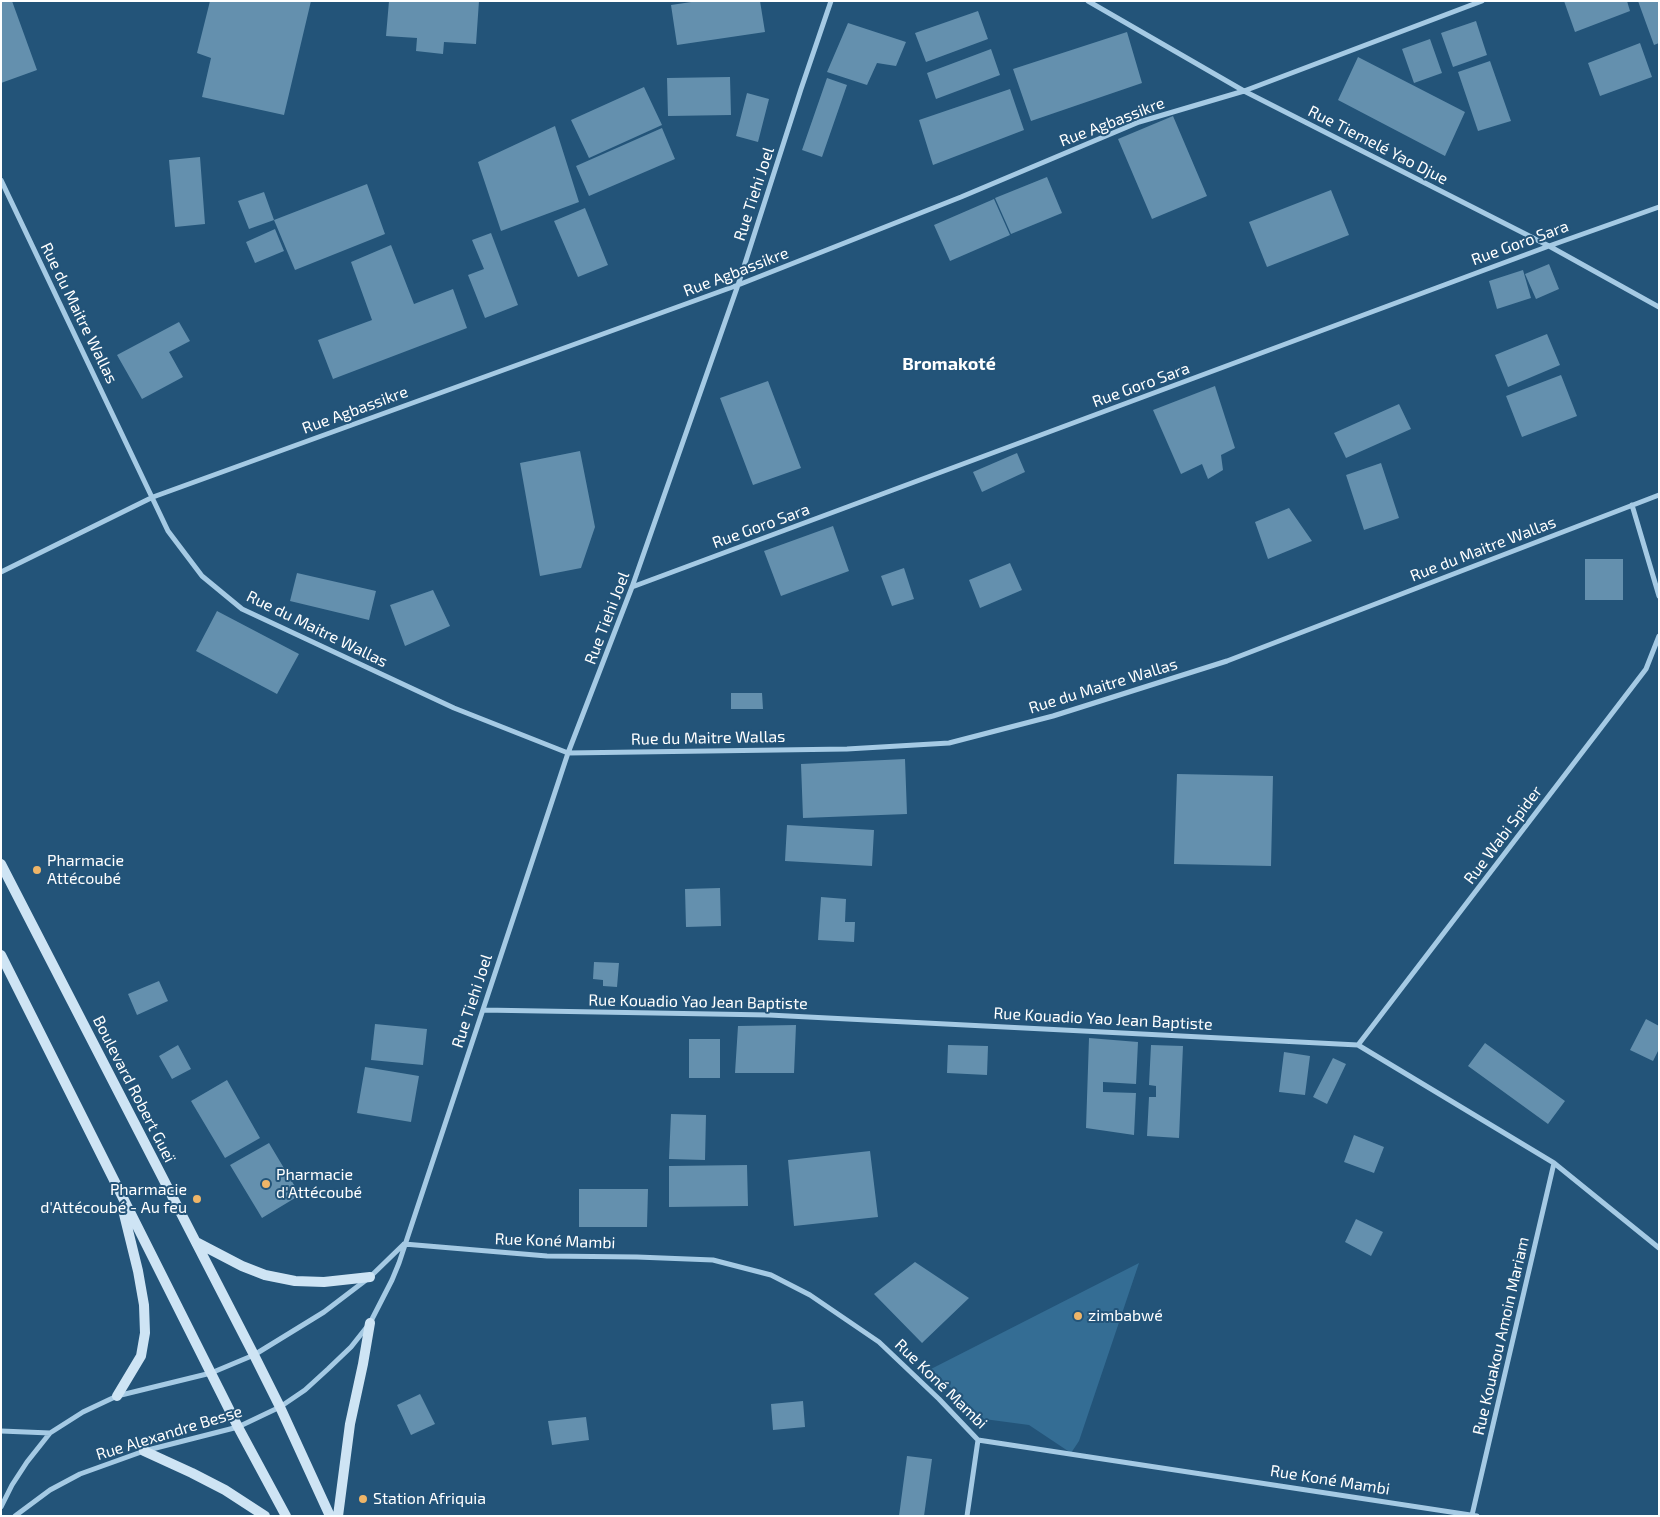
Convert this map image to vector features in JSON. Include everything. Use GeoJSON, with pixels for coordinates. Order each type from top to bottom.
{"type":"FeatureCollection","features":[{"type":"Feature","properties":{"kind":"main road","name":"Boulevard Robert Gueï"},"geometry":{"type":"LineString","coordinates":[[1,864],[254,1355],[330,1516]]}},
{"type":"Feature","properties":{"kind":"main road"},"geometry":{"type":"LineString","coordinates":[[1,955],[210,1373],[286,1516]]}},
{"type":"Feature","properties":{"kind":"main road"},"geometry":{"type":"LineString","coordinates":[[117,1396],[141,1356],[145,1333],[144,1305],[138,1271],[119,1192]]}},
{"type":"Feature","properties":{"kind":"main road"},"geometry":{"type":"LineString","coordinates":[[196,1242],[242,1266],[265,1275],[295,1281],[324,1282],[370,1277]]}},
{"type":"Feature","properties":{"kind":"main road"},"geometry":{"type":"LineString","coordinates":[[338,1516],[350,1424],[370,1323]]}},
{"type":"Feature","properties":{"kind":"main road"},"geometry":{"type":"LineString","coordinates":[[144,1451],[225,1490],[265,1516]]}},
{"type":"Feature","properties":{"kind":"street","name":"Rue Tiehi Joel"},"geometry":{"type":"LineString","coordinates":[[370,1323],[400,1263],[404,1244],[568,753],[632,587],[738,285],[801,89],[832,1]]}},
{"type":"Feature","properties":{"kind":"street","name":"Rue Tiemelé Yao Djue"},"geometry":{"type":"LineString","coordinates":[[1088,1],[1244,91],[1549,246],[1659,307]]}},
{"type":"Feature","properties":{"kind":"street","name":"Rue Agbassikre"},"geometry":{"type":"LineString","coordinates":[[1,572],[153,497],[738,285],[961,197],[1139,122],[1244,91],[1482,1]]}},
{"type":"Feature","properties":{"kind":"street","name":"Rue du Maitre Wallas"},"geometry":{"type":"LineString","coordinates":[[1,180],[168,530],[202,576],[242,609],[454,708],[568,753],[847,748],[949,742],[1053,716],[1227,661],[1659,495]]}},
{"type":"Feature","properties":{"kind":"street","name":"Rue Goro Sara"},"geometry":{"type":"LineString","coordinates":[[632,587],[1549,246],[1659,207]]}},
{"type":"Feature","properties":{"kind":"street"},"geometry":{"type":"LineString","coordinates":[[1632,505],[1659,596]]}},
{"type":"Feature","properties":{"kind":"street","name":"Rue Wabi Spider"},"geometry":{"type":"LineString","coordinates":[[1358,1045],[1646,669],[1659,636]]}},
{"type":"Feature","properties":{"kind":"street","name":"Rue Kouadio Yao Jean Baptiste"},"geometry":{"type":"LineString","coordinates":[[483,1010],[769,1015],[1358,1045],[1554,1163],[1659,1248]]}},
{"type":"Feature","properties":{"kind":"street","name":"Rue Kouakou Amoin Mariam"},"geometry":{"type":"LineString","coordinates":[[1474,1515],[1554,1163]]}},
{"type":"Feature","properties":{"kind":"street"},"geometry":{"type":"LineString","coordinates":[[1,1507],[26,1462],[50,1432],[83,1412],[117,1396],[210,1373],[254,1355],[324,1312],[370,1277],[404,1244]]}},
{"type":"Feature","properties":{"kind":"street","name":"Rue Koné Mambi"},"geometry":{"type":"LineString","coordinates":[[404,1244],[547,1256],[713,1260],[771,1275],[810,1295],[879,1342],[939,1399],[978,1440],[1474,1515]]}},
{"type":"Feature","properties":{"kind":"street","name":"Rue Alexandre Besse"},"geometry":{"type":"LineString","coordinates":[[15,1516],[50,1490],[80,1474],[144,1451],[238,1427],[280,1407],[305,1390],[328,1369],[351,1347],[370,1323]]}},
{"type":"Feature","properties":{"kind":"street"},"geometry":{"type":"LineString","coordinates":[[1,1431],[50,1432]]}},
{"type":"Feature","properties":{"kind":"street"},"geometry":{"type":"LineString","coordinates":[[967,1516],[978,1440]]}},
{"type":"Feature","properties":{"kind":"shaded area","name":"zimbabwé"},"geometry":{"type":"Polygon","coordinates":[[[1139,1263],[1079,1441],[1071,1453],[1029,1425],[984,1419],[931,1369],[1139,1263]]]}},
{"type":"Feature","properties":{"kind":"building"},"geometry":{"type":"Polygon","coordinates":[[[1,1],[12,1],[37,70],[1,83],[1,1]]]}},
{"type":"Feature","properties":{"kind":"building"},"geometry":{"type":"Polygon","coordinates":[[[210,1],[311,1],[284,115],[202,97],[211,58],[197,53],[210,1]]]}},
{"type":"Feature","properties":{"kind":"building"},"geometry":{"type":"Polygon","coordinates":[[[389,1],[479,1],[476,44],[444,42],[443,54],[416,51],[417,38],[386,36],[389,1]]]}},
{"type":"Feature","properties":{"kind":"building"},"geometry":{"type":"Polygon","coordinates":[[[698,1],[760,1],[765,32],[677,45],[671,5],[698,1]]]}},
{"type":"Feature","properties":{"kind":"building"},"geometry":{"type":"Polygon","coordinates":[[[1564,1],[1627,1],[1630,11],[1575,32],[1564,1]]]}},
{"type":"Feature","properties":{"kind":"building"},"geometry":{"type":"Polygon","coordinates":[[[1638,1],[1659,1],[1659,43],[1654,45],[1638,1]]]}},
{"type":"Feature","properties":{"kind":"building"},"geometry":{"type":"Polygon","coordinates":[[[978,11],[988,39],[926,62],[915,33],[978,11]]]}},
{"type":"Feature","properties":{"kind":"building"},"geometry":{"type":"Polygon","coordinates":[[[1476,21],[1487,55],[1453,67],[1441,33],[1476,21]]]}},
{"type":"Feature","properties":{"kind":"building"},"geometry":{"type":"Polygon","coordinates":[[[848,23],[906,42],[896,66],[877,63],[867,85],[827,72],[848,23]]]}},
{"type":"Feature","properties":{"kind":"building"},"geometry":{"type":"Polygon","coordinates":[[[1127,32],[1142,83],[1031,121],[1013,69],[1127,32]]]}},
{"type":"Feature","properties":{"kind":"building"},"geometry":{"type":"Polygon","coordinates":[[[1430,39],[1442,73],[1414,83],[1402,49],[1430,39]]]}},
{"type":"Feature","properties":{"kind":"building"},"geometry":{"type":"Polygon","coordinates":[[[1640,43],[1652,77],[1600,96],[1588,63],[1640,43]]]}},
{"type":"Feature","properties":{"kind":"building"},"geometry":{"type":"Polygon","coordinates":[[[991,49],[1000,75],[936,99],[927,73],[991,49]]]}},
{"type":"Feature","properties":{"kind":"building"},"geometry":{"type":"Polygon","coordinates":[[[1358,57],[1465,112],[1445,156],[1338,100],[1358,57]]]}},
{"type":"Feature","properties":{"kind":"building"},"geometry":{"type":"Polygon","coordinates":[[[1490,61],[1511,121],[1478,131],[1458,72],[1490,61]]]}},
{"type":"Feature","properties":{"kind":"building"},"geometry":{"type":"Polygon","coordinates":[[[730,77],[731,115],[668,116],[667,78],[730,77]]]}},
{"type":"Feature","properties":{"kind":"building"},"geometry":{"type":"Polygon","coordinates":[[[827,78],[847,85],[822,157],[802,150],[827,78]]]}},
{"type":"Feature","properties":{"kind":"building"},"geometry":{"type":"Polygon","coordinates":[[[644,87],[662,125],[589,158],[571,120],[644,87]]]}},
{"type":"Feature","properties":{"kind":"building"},"geometry":{"type":"Polygon","coordinates":[[[1010,89],[1024,130],[933,165],[919,120],[1010,89]]]}},
{"type":"Feature","properties":{"kind":"building"},"geometry":{"type":"Polygon","coordinates":[[[747,93],[769,99],[758,142],[736,136],[747,93]]]}},
{"type":"Feature","properties":{"kind":"building"},"geometry":{"type":"Polygon","coordinates":[[[1173,116],[1207,196],[1152,219],[1118,139],[1173,116]]]}},
{"type":"Feature","properties":{"kind":"building"},"geometry":{"type":"Polygon","coordinates":[[[555,126],[579,202],[501,231],[478,162],[555,126]]]}},
{"type":"Feature","properties":{"kind":"building"},"geometry":{"type":"Polygon","coordinates":[[[662,128],[675,159],[589,196],[576,166],[662,128]]]}},
{"type":"Feature","properties":{"kind":"building"},"geometry":{"type":"Polygon","coordinates":[[[200,157],[205,224],[175,227],[169,160],[200,157]]]}},
{"type":"Feature","properties":{"kind":"building"},"geometry":{"type":"Polygon","coordinates":[[[1047,177],[1062,213],[1011,234],[995,198],[1047,177]]]}},
{"type":"Feature","properties":{"kind":"building"},"geometry":{"type":"Polygon","coordinates":[[[367,184],[385,234],[295,270],[274,220],[367,184]]]}},
{"type":"Feature","properties":{"kind":"building"},"geometry":{"type":"Polygon","coordinates":[[[1331,190],[1349,235],[1267,267],[1249,222],[1331,190]]]}},
{"type":"Feature","properties":{"kind":"building"},"geometry":{"type":"Polygon","coordinates":[[[264,192],[274,220],[249,229],[238,201],[264,192]]]}},
{"type":"Feature","properties":{"kind":"building"},"geometry":{"type":"Polygon","coordinates":[[[994,199],[1010,235],[950,261],[934,225],[994,199]]]}},
{"type":"Feature","properties":{"kind":"building"},"geometry":{"type":"Polygon","coordinates":[[[585,208],[608,265],[578,277],[554,221],[585,208]]]}},
{"type":"Feature","properties":{"kind":"building"},"geometry":{"type":"Polygon","coordinates":[[[275,229],[284,251],[255,263],[246,242],[275,229]]]}},
{"type":"Feature","properties":{"kind":"building"},"geometry":{"type":"Polygon","coordinates":[[[491,233],[518,305],[485,318],[468,275],[484,269],[472,240],[491,233]]]}},
{"type":"Feature","properties":{"kind":"building"},"geometry":{"type":"Polygon","coordinates":[[[391,245],[414,304],[453,289],[467,328],[333,379],[318,340],[372,320],[351,262],[391,245]]]}},
{"type":"Feature","properties":{"kind":"building"},"geometry":{"type":"Polygon","coordinates":[[[1549,264],[1559,289],[1536,299],[1525,274],[1549,264]]]}},
{"type":"Feature","properties":{"kind":"building"},"geometry":{"type":"Polygon","coordinates":[[[1523,270],[1531,298],[1497,309],[1489,281],[1523,270]]]}},
{"type":"Feature","properties":{"kind":"building"},"geometry":{"type":"Polygon","coordinates":[[[179,322],[190,341],[169,352],[183,377],[142,399],[117,355],[179,322]]]}},
{"type":"Feature","properties":{"kind":"building"},"geometry":{"type":"Polygon","coordinates":[[[1547,334],[1560,365],[1508,387],[1495,355],[1547,334]]]}},
{"type":"Feature","properties":{"kind":"building"},"geometry":{"type":"Polygon","coordinates":[[[1561,375],[1577,416],[1522,437],[1506,396],[1561,375]]]}},
{"type":"Feature","properties":{"kind":"building"},"geometry":{"type":"Polygon","coordinates":[[[768,381],[801,468],[753,485],[720,398],[768,381]]]}},
{"type":"Feature","properties":{"kind":"building"},"geometry":{"type":"Polygon","coordinates":[[[1215,386],[1235,448],[1221,455],[1223,470],[1208,479],[1202,464],[1181,474],[1153,410],[1215,386]]]}},
{"type":"Feature","properties":{"kind":"building"},"geometry":{"type":"Polygon","coordinates":[[[1399,404],[1411,429],[1346,458],[1334,433],[1399,404]]]}},
{"type":"Feature","properties":{"kind":"building"},"geometry":{"type":"Polygon","coordinates":[[[580,451],[595,527],[581,568],[540,576],[520,463],[580,451]]]}},
{"type":"Feature","properties":{"kind":"building"},"geometry":{"type":"Polygon","coordinates":[[[1017,453],[1025,472],[982,492],[973,472],[1017,453]]]}},
{"type":"Feature","properties":{"kind":"building"},"geometry":{"type":"Polygon","coordinates":[[[1381,463],[1399,518],[1364,530],[1346,475],[1381,463]]]}},
{"type":"Feature","properties":{"kind":"building"},"geometry":{"type":"Polygon","coordinates":[[[1289,508],[1312,541],[1268,559],[1255,522],[1289,508]]]}},
{"type":"Feature","properties":{"kind":"building"},"geometry":{"type":"Polygon","coordinates":[[[833,526],[849,571],[781,596],[764,551],[833,526]]]}},
{"type":"Feature","properties":{"kind":"building"},"geometry":{"type":"Polygon","coordinates":[[[1585,559],[1623,559],[1623,600],[1585,600],[1585,559]]]}},
{"type":"Feature","properties":{"kind":"building"},"geometry":{"type":"Polygon","coordinates":[[[1010,563],[1022,590],[980,608],[969,580],[1010,563]]]}},
{"type":"Feature","properties":{"kind":"building"},"geometry":{"type":"Polygon","coordinates":[[[904,568],[914,599],[892,606],[881,576],[904,568]]]}},
{"type":"Feature","properties":{"kind":"building"},"geometry":{"type":"Polygon","coordinates":[[[297,573],[376,591],[369,620],[290,601],[297,573]]]}},
{"type":"Feature","properties":{"kind":"building"},"geometry":{"type":"Polygon","coordinates":[[[433,590],[450,626],[405,646],[390,605],[433,590]]]}},
{"type":"Feature","properties":{"kind":"building"},"geometry":{"type":"Polygon","coordinates":[[[217,611],[299,654],[277,694],[196,651],[217,611]]]}},
{"type":"Feature","properties":{"kind":"building"},"geometry":{"type":"Polygon","coordinates":[[[731,693],[762,693],[763,709],[731,709],[731,693]]]}},
{"type":"Feature","properties":{"kind":"building"},"geometry":{"type":"Polygon","coordinates":[[[905,759],[907,814],[803,818],[801,764],[905,759]]]}},
{"type":"Feature","properties":{"kind":"building"},"geometry":{"type":"Polygon","coordinates":[[[1177,774],[1273,776],[1271,866],[1174,864],[1177,774]]]}},
{"type":"Feature","properties":{"kind":"building"},"geometry":{"type":"Polygon","coordinates":[[[787,825],[874,830],[872,866],[785,861],[787,825]]]}},
{"type":"Feature","properties":{"kind":"building"},"geometry":{"type":"Polygon","coordinates":[[[720,888],[721,926],[686,927],[685,889],[720,888]]]}},
{"type":"Feature","properties":{"kind":"building"},"geometry":{"type":"Polygon","coordinates":[[[821,897],[846,899],[845,922],[855,922],[854,942],[818,940],[821,897]]]}},
{"type":"Feature","properties":{"kind":"building"},"geometry":{"type":"Polygon","coordinates":[[[594,962],[619,963],[617,987],[603,986],[603,980],[593,979],[594,962]]]}},
{"type":"Feature","properties":{"kind":"building"},"geometry":{"type":"Polygon","coordinates":[[[159,981],[168,1001],[137,1015],[128,994],[159,981]]]}},
{"type":"Feature","properties":{"kind":"building"},"geometry":{"type":"Polygon","coordinates":[[[1646,1019],[1659,1026],[1659,1049],[1653,1061],[1630,1050],[1646,1019]]]}},
{"type":"Feature","properties":{"kind":"building"},"geometry":{"type":"Polygon","coordinates":[[[375,1024],[427,1029],[423,1065],[371,1060],[375,1024]]]}},
{"type":"Feature","properties":{"kind":"building"},"geometry":{"type":"Polygon","coordinates":[[[796,1025],[794,1073],[735,1073],[738,1026],[796,1025]]]}},
{"type":"Feature","properties":{"kind":"building"},"geometry":{"type":"Polygon","coordinates":[[[1089,1038],[1138,1042],[1136,1084],[1103,1082],[1103,1092],[1136,1093],[1134,1135],[1086,1128],[1089,1038]]]}},
{"type":"Feature","properties":{"kind":"building"},"geometry":{"type":"Polygon","coordinates":[[[689,1039],[720,1039],[720,1078],[689,1078],[689,1039]]]}},
{"type":"Feature","properties":{"kind":"building"},"geometry":{"type":"Polygon","coordinates":[[[1485,1043],[1565,1101],[1548,1124],[1468,1066],[1485,1043]]]}},
{"type":"Feature","properties":{"kind":"building"},"geometry":{"type":"Polygon","coordinates":[[[178,1045],[191,1069],[172,1079],[159,1056],[178,1045]]]}},
{"type":"Feature","properties":{"kind":"building"},"geometry":{"type":"Polygon","coordinates":[[[948,1045],[988,1046],[987,1075],[947,1073],[948,1045]]]}},
{"type":"Feature","properties":{"kind":"building"},"geometry":{"type":"Polygon","coordinates":[[[1151,1045],[1183,1046],[1179,1138],[1147,1136],[1149,1097],[1156,1097],[1156,1086],[1149,1085],[1151,1045]]]}},
{"type":"Feature","properties":{"kind":"building"},"geometry":{"type":"Polygon","coordinates":[[[1284,1052],[1310,1056],[1305,1095],[1279,1092],[1284,1052]]]}},
{"type":"Feature","properties":{"kind":"building"},"geometry":{"type":"Polygon","coordinates":[[[1333,1058],[1346,1064],[1327,1104],[1313,1097],[1333,1058]]]}},
{"type":"Feature","properties":{"kind":"building"},"geometry":{"type":"Polygon","coordinates":[[[365,1067],[419,1076],[411,1122],[357,1113],[365,1067]]]}},
{"type":"Feature","properties":{"kind":"building"},"geometry":{"type":"Polygon","coordinates":[[[227,1080],[260,1138],[225,1158],[191,1101],[227,1080]]]}},
{"type":"Feature","properties":{"kind":"building"},"geometry":{"type":"Polygon","coordinates":[[[671,1114],[706,1115],[705,1160],[669,1159],[671,1114]]]}},
{"type":"Feature","properties":{"kind":"building"},"geometry":{"type":"Polygon","coordinates":[[[1354,1135],[1384,1147],[1374,1173],[1344,1162],[1354,1135]]]}},
{"type":"Feature","properties":{"kind":"building"},"geometry":{"type":"Polygon","coordinates":[[[269,1143],[300,1195],[262,1218],[230,1165],[269,1143]]]}},
{"type":"Feature","properties":{"kind":"building"},"geometry":{"type":"Polygon","coordinates":[[[870,1151],[878,1217],[794,1226],[788,1160],[870,1151]]]}},
{"type":"Feature","properties":{"kind":"building"},"geometry":{"type":"Polygon","coordinates":[[[747,1165],[748,1206],[669,1207],[669,1166],[747,1165]]]}},
{"type":"Feature","properties":{"kind":"building"},"geometry":{"type":"Polygon","coordinates":[[[579,1189],[648,1189],[647,1227],[579,1227],[579,1189]]]}},
{"type":"Feature","properties":{"kind":"building"},"geometry":{"type":"Polygon","coordinates":[[[1356,1219],[1383,1232],[1371,1256],[1345,1242],[1356,1219]]]}},
{"type":"Feature","properties":{"kind":"building"},"geometry":{"type":"Polygon","coordinates":[[[915,1262],[969,1298],[922,1343],[874,1294],[915,1262]]]}},
{"type":"Feature","properties":{"kind":"building"},"geometry":{"type":"Polygon","coordinates":[[[420,1394],[435,1424],[411,1435],[397,1405],[420,1394]]]}},
{"type":"Feature","properties":{"kind":"building"},"geometry":{"type":"Polygon","coordinates":[[[803,1401],[805,1427],[773,1430],[771,1404],[803,1401]]]}},
{"type":"Feature","properties":{"kind":"building"},"geometry":{"type":"Polygon","coordinates":[[[586,1417],[589,1440],[552,1445],[548,1421],[586,1417]]]}},
{"type":"Feature","properties":{"kind":"building"},"geometry":{"type":"Polygon","coordinates":[[[907,1456],[932,1459],[924,1516],[899,1516],[907,1456]]]}},
{"type":"Feature","properties":{"kind":"place","name":"Pharmacie Attécoubé"},"geometry":{"type":"Point","coordinates":[37,870]}},
{"type":"Feature","properties":{"kind":"place","name":"Pharmacie d'Attécoubé"},"geometry":{"type":"Point","coordinates":[266,1184]}},
{"type":"Feature","properties":{"kind":"place","name":"Pharmacie d'Attécoubé - Au feu"},"geometry":{"type":"Point","coordinates":[197,1199]}},
{"type":"Feature","properties":{"kind":"place","name":"zimbabwé"},"geometry":{"type":"Point","coordinates":[1078,1316]}},
{"type":"Feature","properties":{"kind":"place","name":"Station Afriquia"},"geometry":{"type":"Point","coordinates":[363,1499]}},
{"type":"Feature","properties":{"kind":"district","name":"Bromakoté"},"geometry":{"type":"Point","coordinates":[949,364]}}]}
